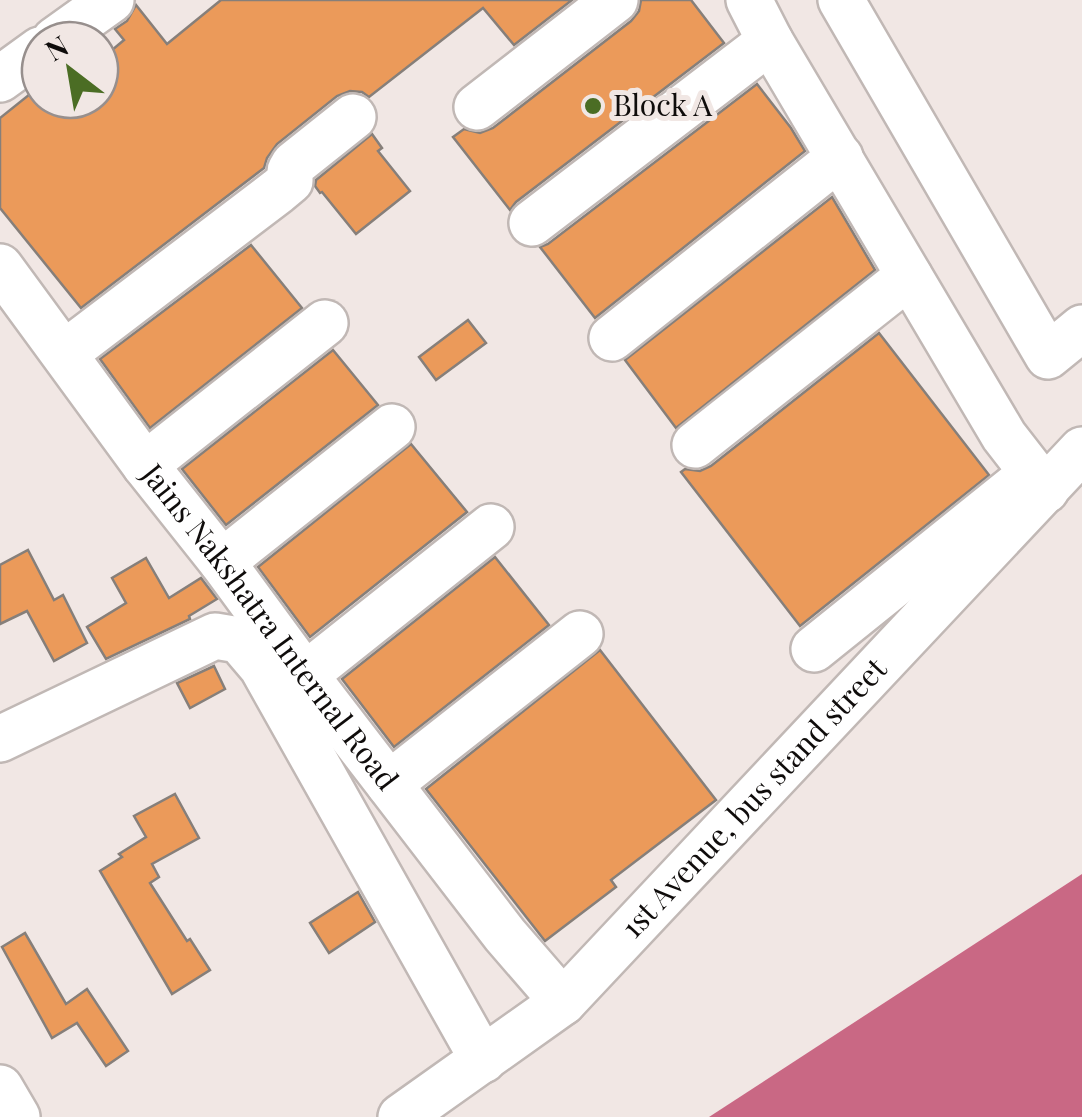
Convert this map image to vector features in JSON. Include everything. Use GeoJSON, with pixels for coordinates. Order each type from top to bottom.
{"type":"FeatureCollection","features":[{"type":"Feature","properties":{"kind":"street"},"geometry":{"type":"LineString","coordinates":[[82,20],[111,0]]}},
{"type":"Feature","properties":{"kind":"street"},"geometry":{"type":"LineString","coordinates":[[477,106],[615,0]]}},
{"type":"Feature","properties":{"kind":"street"},"geometry":{"type":"LineString","coordinates":[[748,0],[1004,436],[1038,481],[814,649]]}},
{"type":"Feature","properties":{"kind":"street"},"geometry":{"type":"LineString","coordinates":[[841,0],[1048,356],[1082,328]]}},
{"type":"Feature","properties":{"kind":"street"},"geometry":{"type":"LineString","coordinates":[[532,223],[770,40]]}},
{"type":"Feature","properties":{"kind":"street"},"geometry":{"type":"LineString","coordinates":[[65,353],[278,191],[290,180],[294,164],[353,117]]}},
{"type":"Feature","properties":{"kind":"street"},"geometry":{"type":"LineString","coordinates":[[612,338],[840,157]]}},
{"type":"Feature","properties":{"kind":"street","name":"Jains Nakshatra Internal Road"},"geometry":{"type":"LineString","coordinates":[[0,267],[145,466],[550,989]]}},
{"type":"Feature","properties":{"kind":"street"},"geometry":{"type":"LineString","coordinates":[[695,445],[909,276]]}},
{"type":"Feature","properties":{"kind":"street"},"geometry":{"type":"LineString","coordinates":[[145,466],[325,322]]}},
{"type":"Feature","properties":{"kind":"street"},"geometry":{"type":"LineString","coordinates":[[222,562],[392,427]]}},
{"type":"Feature","properties":{"kind":"street","name":"1st Avenue, bus stand street"},"geometry":{"type":"LineString","coordinates":[[401,1117],[483,1060],[1038,481],[1082,450]]}},
{"type":"Feature","properties":{"kind":"street"},"geometry":{"type":"LineString","coordinates":[[305,676],[491,527]]}},
{"type":"Feature","properties":{"kind":"street"},"geometry":{"type":"LineString","coordinates":[[388,784],[580,634]]}},
{"type":"Feature","properties":{"kind":"street"},"geometry":{"type":"LineString","coordinates":[[0,739],[214,636],[239,640],[262,667],[483,1060]]}},
{"type":"Feature","properties":{"kind":"street"},"geometry":{"type":"LineString","coordinates":[[550,989],[733,799]]}},
{"type":"Feature","properties":{"kind":"street"},"geometry":{"type":"LineString","coordinates":[[0,1088],[16,1117]]}},
{"type":"Feature","properties":{"kind":"shaded area"},"geometry":{"type":"Polygon","coordinates":[[[1082,874],[1082,1117],[709,1117],[1082,874]]]}},
{"type":"Feature","properties":{"kind":"building"},"geometry":{"type":"Polygon","coordinates":[[[221,0],[572,0],[514,45],[483,8],[369,97],[350,91],[337,96],[277,144],[264,168],[81,308],[0,208],[0,118],[20,102],[20,120],[120,120],[120,43],[124,40],[120,26],[136,5],[167,44],[221,0]]]}},
{"type":"Feature","properties":{"kind":"building","name":"Block A"},"geometry":{"type":"Polygon","coordinates":[[[641,0],[691,0],[724,43],[510,210],[453,137],[464,129],[480,133],[493,128],[631,21],[641,0]]]}},
{"type":"Feature","properties":{"kind":"building"},"geometry":{"type":"Polygon","coordinates":[[[757,84],[805,151],[595,318],[540,247],[757,84]]]}},
{"type":"Feature","properties":{"kind":"building"},"geometry":{"type":"Polygon","coordinates":[[[372,134],[382,148],[378,151],[410,191],[356,234],[315,186],[316,180],[372,134]]]}},
{"type":"Feature","properties":{"kind":"building"},"geometry":{"type":"Polygon","coordinates":[[[832,197],[875,270],[676,428],[625,360],[832,197]]]}},
{"type":"Feature","properties":{"kind":"building"},"geometry":{"type":"Polygon","coordinates":[[[251,245],[302,308],[150,428],[100,359],[251,245]]]}},
{"type":"Feature","properties":{"kind":"building"},"geometry":{"type":"Polygon","coordinates":[[[468,320],[486,343],[436,380],[419,357],[468,320]]]}},
{"type":"Feature","properties":{"kind":"building"},"geometry":{"type":"Polygon","coordinates":[[[879,333],[989,475],[800,626],[681,472],[711,466],[879,333]]]}},
{"type":"Feature","properties":{"kind":"building"},"geometry":{"type":"Polygon","coordinates":[[[333,350],[378,405],[226,525],[182,469],[333,350]]]}},
{"type":"Feature","properties":{"kind":"building"},"geometry":{"type":"Polygon","coordinates":[[[411,444],[467,512],[310,637],[258,567],[411,444]]]}},
{"type":"Feature","properties":{"kind":"building"},"geometry":{"type":"Polygon","coordinates":[[[28,550],[54,600],[63,595],[87,643],[54,661],[27,611],[0,624],[0,565],[28,550]]]}},
{"type":"Feature","properties":{"kind":"building"},"geometry":{"type":"Polygon","coordinates":[[[495,557],[549,625],[394,747],[342,679],[495,557]]]}},
{"type":"Feature","properties":{"kind":"building"},"geometry":{"type":"Polygon","coordinates":[[[146,558],[169,598],[201,578],[217,599],[189,616],[190,619],[106,659],[87,627],[126,603],[112,578],[146,558]]]}},
{"type":"Feature","properties":{"kind":"building"},"geometry":{"type":"Polygon","coordinates":[[[600,650],[716,800],[611,880],[616,887],[545,941],[426,789],[600,650]]]}},
{"type":"Feature","properties":{"kind":"building"},"geometry":{"type":"Polygon","coordinates":[[[214,666],[225,689],[190,708],[177,683],[214,666]]]}},
{"type":"Feature","properties":{"kind":"building"},"geometry":{"type":"Polygon","coordinates":[[[175,794],[199,838],[152,864],[159,877],[150,883],[210,970],[172,994],[100,871],[146,837],[134,816],[175,794]]]}},
{"type":"Feature","properties":{"kind":"building"},"geometry":{"type":"Polygon","coordinates":[[[358,892],[375,922],[329,953],[310,923],[358,892]]]}},
{"type":"Feature","properties":{"kind":"building"},"geometry":{"type":"Polygon","coordinates":[[[25,933],[66,1004],[87,989],[128,1051],[106,1066],[77,1023],[52,1038],[2,947],[25,933]]]}},
{"type":"Feature","properties":{"kind":"place","name":"Block A"},"geometry":{"type":"Point","coordinates":[593,106]}}]}
